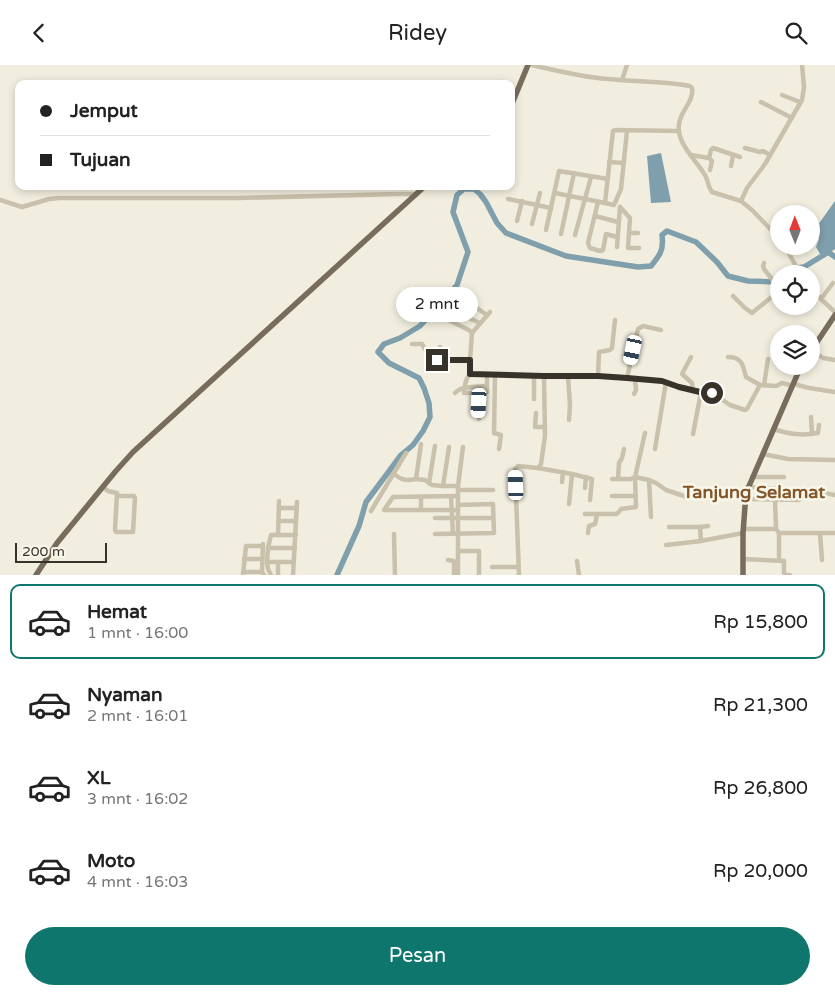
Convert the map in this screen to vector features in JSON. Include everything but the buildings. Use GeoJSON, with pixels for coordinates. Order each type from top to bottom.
{"type":"FeatureCollection","features":[{"type":"Feature","properties":{"kind":"main road"},"geometry":{"type":"LineString","coordinates":[[515,96],[528,65]]}},
{"type":"Feature","properties":{"kind":"main road"},"geometry":{"type":"LineString","coordinates":[[36,575],[57,543],[115,471],[133,452],[421,190]]}},
{"type":"Feature","properties":{"kind":"main road"},"geometry":{"type":"LineString","coordinates":[[820,337],[835,314]]}},
{"type":"Feature","properties":{"kind":"main road"},"geometry":{"type":"LineString","coordinates":[[743,575],[743,531],[747,487],[798,375]]}},
{"type":"Feature","properties":{"kind":"street"},"geometry":{"type":"LineString","coordinates":[[532,65],[582,77],[656,81],[690,86],[693,92],[678,126],[682,141],[706,177],[712,192],[741,201],[770,227]]}},
{"type":"Feature","properties":{"kind":"street"},"geometry":{"type":"LineString","coordinates":[[622,80],[627,65]]}},
{"type":"Feature","properties":{"kind":"street"},"geometry":{"type":"LineString","coordinates":[[741,201],[747,188],[765,164],[800,102],[804,87],[802,65]]}},
{"type":"Feature","properties":{"kind":"street"},"geometry":{"type":"LineString","coordinates":[[782,95],[800,102]]}},
{"type":"Feature","properties":{"kind":"street"},"geometry":{"type":"LineString","coordinates":[[761,102],[792,118]]}},
{"type":"Feature","properties":{"kind":"street"},"geometry":{"type":"LineString","coordinates":[[605,203],[612,131],[679,132]]}},
{"type":"Feature","properties":{"kind":"street"},"geometry":{"type":"LineString","coordinates":[[614,205],[622,189],[627,131]]}},
{"type":"Feature","properties":{"kind":"street"},"geometry":{"type":"LineString","coordinates":[[745,148],[763,151],[770,155]]}},
{"type":"Feature","properties":{"kind":"street"},"geometry":{"type":"LineString","coordinates":[[710,169],[712,161],[709,159],[713,149],[740,157]]}},
{"type":"Feature","properties":{"kind":"street"},"geometry":{"type":"LineString","coordinates":[[691,155],[709,159]]}},
{"type":"Feature","properties":{"kind":"street"},"geometry":{"type":"LineString","coordinates":[[731,166],[733,155]]}},
{"type":"Feature","properties":{"kind":"street"},"geometry":{"type":"LineString","coordinates":[[609,162],[624,163]]}},
{"type":"Feature","properties":{"kind":"street"},"geometry":{"type":"LineString","coordinates":[[546,230],[559,171],[608,179]]}},
{"type":"Feature","properties":{"kind":"street"},"geometry":{"type":"LineString","coordinates":[[561,234],[574,173]]}},
{"type":"Feature","properties":{"kind":"street"},"geometry":{"type":"LineString","coordinates":[[575,235],[591,177]]}},
{"type":"Feature","properties":{"kind":"street"},"geometry":{"type":"LineString","coordinates":[[532,224],[540,193]]}},
{"type":"Feature","properties":{"kind":"street"},"geometry":{"type":"LineString","coordinates":[[555,193],[620,207],[630,218],[628,249],[639,249]]}},
{"type":"Feature","properties":{"kind":"street"},"geometry":{"type":"LineString","coordinates":[[0,199],[22,207],[59,198],[246,198],[416,195]]}},
{"type":"Feature","properties":{"kind":"street"},"geometry":{"type":"LineString","coordinates":[[508,199],[551,208]]}},
{"type":"Feature","properties":{"kind":"street"},"geometry":{"type":"LineString","coordinates":[[517,221],[522,201]]}},
{"type":"Feature","properties":{"kind":"street"},"geometry":{"type":"LineString","coordinates":[[598,202],[588,243],[590,248],[603,250],[606,234],[617,237]]}},
{"type":"Feature","properties":{"kind":"street"},"geometry":{"type":"LineString","coordinates":[[617,247],[620,207]]}},
{"type":"Feature","properties":{"kind":"street"},"geometry":{"type":"LineString","coordinates":[[595,216],[618,222]]}},
{"type":"Feature","properties":{"kind":"street"},"geometry":{"type":"LineString","coordinates":[[629,233],[638,233]]}},
{"type":"Feature","properties":{"kind":"street"},"geometry":{"type":"LineString","coordinates":[[764,263],[763,268],[770,277]]}},
{"type":"Feature","properties":{"kind":"street"},"geometry":{"type":"LineString","coordinates":[[833,283],[821,299],[835,314]]}},
{"type":"Feature","properties":{"kind":"street"},"geometry":{"type":"LineString","coordinates":[[733,296],[752,313],[770,298]]}},
{"type":"Feature","properties":{"kind":"street"},"geometry":{"type":"LineString","coordinates":[[468,302],[488,313],[472,333],[470,374],[466,378],[464,387],[464,393],[470,393]]}},
{"type":"Feature","properties":{"kind":"street"},"geometry":{"type":"LineString","coordinates":[[453,311],[480,323]]}},
{"type":"Feature","properties":{"kind":"street"},"geometry":{"type":"LineString","coordinates":[[442,317],[472,333]]}},
{"type":"Feature","properties":{"kind":"street"},"geometry":{"type":"LineString","coordinates":[[598,376],[599,352],[612,348],[615,321]]}},
{"type":"Feature","properties":{"kind":"street"},"geometry":{"type":"LineString","coordinates":[[627,378],[638,329],[643,326],[662,330]]}},
{"type":"Feature","properties":{"kind":"street"},"geometry":{"type":"LineString","coordinates":[[412,344],[422,344],[430,357],[437,360],[470,360]]}},
{"type":"Feature","properties":{"kind":"street"},"geometry":{"type":"LineString","coordinates":[[440,347],[440,360]]}},
{"type":"Feature","properties":{"kind":"street"},"geometry":{"type":"LineString","coordinates":[[820,356],[835,360]]}},
{"type":"Feature","properties":{"kind":"street"},"geometry":{"type":"LineString","coordinates":[[691,357],[682,374],[692,383],[693,391]]}},
{"type":"Feature","properties":{"kind":"street"},"geometry":{"type":"LineString","coordinates":[[728,357],[735,358],[743,365],[746,377],[762,385],[776,386],[782,383],[835,392]]}},
{"type":"Feature","properties":{"kind":"street"},"geometry":{"type":"LineString","coordinates":[[470,374],[598,376],[654,380],[693,391],[712,393],[730,405],[745,410],[762,385],[768,359]]}},
{"type":"Feature","properties":{"kind":"street"},"geometry":{"type":"LineString","coordinates":[[478,419],[480,395],[486,393],[487,374]]}},
{"type":"Feature","properties":{"kind":"street"},"geometry":{"type":"LineString","coordinates":[[495,374],[494,433],[501,435],[499,449]]}},
{"type":"Feature","properties":{"kind":"street"},"geometry":{"type":"LineString","coordinates":[[534,375],[534,399]]}},
{"type":"Feature","properties":{"kind":"street"},"geometry":{"type":"LineString","coordinates":[[538,468],[541,464],[545,436],[544,376]]}},
{"type":"Feature","properties":{"kind":"street"},"geometry":{"type":"LineString","coordinates":[[568,376],[569,419]]}},
{"type":"Feature","properties":{"kind":"street"},"geometry":{"type":"LineString","coordinates":[[634,394],[636,390],[635,379]]}},
{"type":"Feature","properties":{"kind":"street"},"geometry":{"type":"LineString","coordinates":[[655,449],[666,383]]}},
{"type":"Feature","properties":{"kind":"street"},"geometry":{"type":"LineString","coordinates":[[455,393],[464,387],[486,386]]}},
{"type":"Feature","properties":{"kind":"street"},"geometry":{"type":"LineString","coordinates":[[693,435],[700,392]]}},
{"type":"Feature","properties":{"kind":"street"},"geometry":{"type":"LineString","coordinates":[[536,413],[535,427],[545,427]]}},
{"type":"Feature","properties":{"kind":"street"},"geometry":{"type":"LineString","coordinates":[[811,417],[812,434]]}},
{"type":"Feature","properties":{"kind":"street"},"geometry":{"type":"LineString","coordinates":[[773,429],[792,435],[812,434],[818,433],[819,425]]}},
{"type":"Feature","properties":{"kind":"street"},"geometry":{"type":"LineString","coordinates":[[585,514],[616,514],[621,509],[634,508],[636,505],[635,477],[645,433]]}},
{"type":"Feature","properties":{"kind":"street"},"geometry":{"type":"LineString","coordinates":[[416,479],[421,444]]}},
{"type":"Feature","properties":{"kind":"street"},"geometry":{"type":"LineString","coordinates":[[429,483],[435,446]]}},
{"type":"Feature","properties":{"kind":"street"},"geometry":{"type":"LineString","coordinates":[[443,486],[449,447]]}},
{"type":"Feature","properties":{"kind":"street"},"geometry":{"type":"LineString","coordinates":[[455,534],[458,518],[458,488],[463,447]]}},
{"type":"Feature","properties":{"kind":"street"},"geometry":{"type":"LineString","coordinates":[[618,479],[619,463],[624,449]]}},
{"type":"Feature","properties":{"kind":"street"},"geometry":{"type":"LineString","coordinates":[[371,511],[406,453]]}},
{"type":"Feature","properties":{"kind":"street"},"geometry":{"type":"LineString","coordinates":[[763,454],[788,459],[835,460]]}},
{"type":"Feature","properties":{"kind":"street"},"geometry":{"type":"LineString","coordinates":[[519,575],[515,469],[518,466],[538,468],[586,477],[592,480],[590,500]]}},
{"type":"Feature","properties":{"kind":"street"},"geometry":{"type":"LineString","coordinates":[[562,472],[562,482]]}},
{"type":"Feature","properties":{"kind":"street"},"geometry":{"type":"LineString","coordinates":[[394,474],[402,479],[425,479],[432,485],[493,490]]}},
{"type":"Feature","properties":{"kind":"street"},"geometry":{"type":"LineString","coordinates":[[569,504],[572,474]]}},
{"type":"Feature","properties":{"kind":"street"},"geometry":{"type":"LineString","coordinates":[[585,488],[586,477]]}},
{"type":"Feature","properties":{"kind":"street"},"geometry":{"type":"LineString","coordinates":[[612,479],[631,479],[635,477],[649,480],[666,490],[687,497],[703,493],[775,500],[801,499],[804,489],[835,495]]}},
{"type":"Feature","properties":{"kind":"street"},"geometry":{"type":"LineString","coordinates":[[752,477],[784,477]]}},
{"type":"Feature","properties":{"kind":"street"},"geometry":{"type":"LineString","coordinates":[[649,480],[651,517]]}},
{"type":"Feature","properties":{"kind":"street"},"geometry":{"type":"LineString","coordinates":[[103,487],[108,491],[115,492],[117,496],[116,532],[133,532],[135,498],[134,496],[117,496]]}},
{"type":"Feature","properties":{"kind":"street"},"geometry":{"type":"LineString","coordinates":[[747,487],[782,489]]}},
{"type":"Feature","properties":{"kind":"street"},"geometry":{"type":"LineString","coordinates":[[451,496],[452,518],[458,551],[458,575]]}},
{"type":"Feature","properties":{"kind":"street"},"geometry":{"type":"LineString","coordinates":[[436,534],[494,533],[493,504],[458,507],[452,510],[384,510],[393,497],[458,496]]}},
{"type":"Feature","properties":{"kind":"street"},"geometry":{"type":"LineString","coordinates":[[612,497],[636,496]]}},
{"type":"Feature","properties":{"kind":"street"},"geometry":{"type":"LineString","coordinates":[[421,497],[421,510]]}},
{"type":"Feature","properties":{"kind":"street"},"geometry":{"type":"LineString","coordinates":[[775,500],[779,560]]}},
{"type":"Feature","properties":{"kind":"street"},"geometry":{"type":"LineString","coordinates":[[278,535],[279,501]]}},
{"type":"Feature","properties":{"kind":"street"},"geometry":{"type":"LineString","coordinates":[[280,507],[297,505],[293,575]]}},
{"type":"Feature","properties":{"kind":"street"},"geometry":{"type":"LineString","coordinates":[[588,533],[589,526],[596,523],[597,515]]}},
{"type":"Feature","properties":{"kind":"street"},"geometry":{"type":"LineString","coordinates":[[435,518],[494,518]]}},
{"type":"Feature","properties":{"kind":"street"},"geometry":{"type":"LineString","coordinates":[[279,521],[296,521]]}},
{"type":"Feature","properties":{"kind":"street"},"geometry":{"type":"LineString","coordinates":[[669,527],[708,526]]}},
{"type":"Feature","properties":{"kind":"street"},"geometry":{"type":"LineString","coordinates":[[700,527],[701,541]]}},
{"type":"Feature","properties":{"kind":"street"},"geometry":{"type":"LineString","coordinates":[[666,545],[701,541],[743,531],[835,533]]}},
{"type":"Feature","properties":{"kind":"street"},"geometry":{"type":"LineString","coordinates":[[820,533],[822,560]]}},
{"type":"Feature","properties":{"kind":"street"},"geometry":{"type":"LineString","coordinates":[[394,534],[395,575]]}},
{"type":"Feature","properties":{"kind":"street"},"geometry":{"type":"LineString","coordinates":[[295,548],[265,545],[246,543],[243,573],[263,573],[265,545],[271,535],[296,535]]}},
{"type":"Feature","properties":{"kind":"street"},"geometry":{"type":"LineString","coordinates":[[458,551],[479,551],[479,575]]}},
{"type":"Feature","properties":{"kind":"street"},"geometry":{"type":"LineString","coordinates":[[244,559],[294,563]]}},
{"type":"Feature","properties":{"kind":"street"},"geometry":{"type":"LineString","coordinates":[[743,559],[784,561],[784,573],[790,575]]}},
{"type":"Feature","properties":{"kind":"street"},"geometry":{"type":"LineString","coordinates":[[265,560],[271,575]]}},
{"type":"Feature","properties":{"kind":"street"},"geometry":{"type":"LineString","coordinates":[[448,560],[454,561],[454,575]]}},
{"type":"Feature","properties":{"kind":"street"},"geometry":{"type":"LineString","coordinates":[[577,561],[579,575]]}},
{"type":"Feature","properties":{"kind":"street"},"geometry":{"type":"LineString","coordinates":[[278,562],[278,575]]}},
{"type":"Feature","properties":{"kind":"street"},"geometry":{"type":"LineString","coordinates":[[492,567],[518,567]]}},
{"type":"Feature","properties":{"kind":"water"},"geometry":{"type":"Polygon","coordinates":[[[661,153],[671,202],[651,203],[647,156],[661,153]]]}},
{"type":"Feature","properties":{"kind":"water"},"geometry":{"type":"Polygon","coordinates":[[[835,201],[835,249],[824,257],[820,254],[820,222],[835,201]]]}},
{"type":"Feature","properties":{"kind":"waterway"},"geometry":{"type":"LineString","coordinates":[[337,575],[359,526],[366,502],[401,455],[413,445],[430,417],[429,403],[419,378],[389,363],[378,352],[384,344],[400,338],[420,326],[457,285],[468,252],[453,212],[457,195],[463,190]]}},
{"type":"Feature","properties":{"kind":"waterway"},"geometry":{"type":"LineString","coordinates":[[475,190],[486,202],[497,223],[506,233],[566,256],[638,267],[651,266],[661,252],[662,235],[667,231],[696,242],[717,262],[728,276],[748,281],[770,282]]}},
{"type":"Feature","properties":{"kind":"waterway"},"geometry":{"type":"LineString","coordinates":[[827,248],[828,252],[835,257]]}},
{"type":"Feature","properties":{"kind":"waterway"},"geometry":{"type":"LineString","coordinates":[[807,265],[827,253]]}},
{"type":"Feature","properties":{"kind":"district","name":"Tanjung Selamat"},"geometry":{"type":"Point","coordinates":[754,492]}},
{"type":"Feature","properties":{"kind":"route"},"geometry":{"type":"LineString","coordinates":[[437,360],[470,360],[470,374],[627,378],[662,381],[679,387],[712,393]]}}]}
